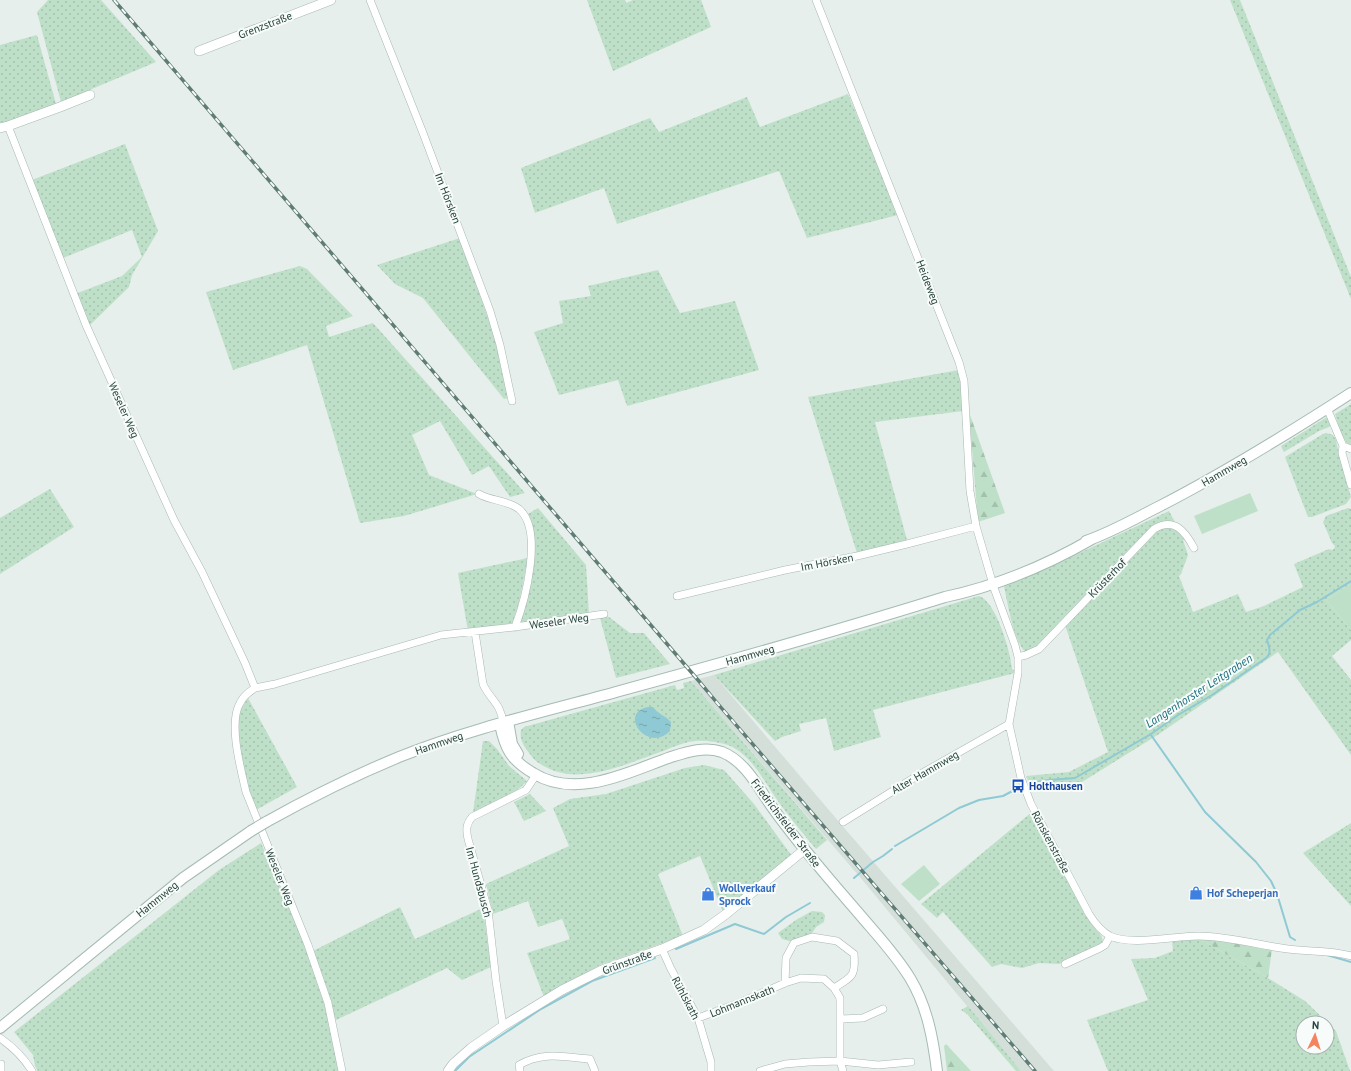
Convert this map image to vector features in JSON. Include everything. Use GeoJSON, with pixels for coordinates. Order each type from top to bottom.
{"type":"FeatureCollection","features":[{"type":"Feature","properties":{"kind":"main road","name":"Hammweg"},"geometry":{"type":"LineString","coordinates":[[3,1026],[183,878],[251,831],[330,787],[398,757],[444,740],[967,592],[992,580],[1092,539],[1192,489],[1284,436],[1351,393]]}},
{"type":"Feature","properties":{"kind":"main road"},"geometry":{"type":"LineString","coordinates":[[504,723],[512,744],[520,758],[533,774]]}},
{"type":"Feature","properties":{"kind":"main road","name":"Friedrichsfelder Straße"},"geometry":{"type":"LineString","coordinates":[[533,774],[552,782],[573,785],[597,783],[688,752],[705,749],[722,752],[736,760],[743,766],[804,850],[888,948],[910,978],[925,1010],[934,1040],[938,1071]]}},
{"type":"Feature","properties":{"kind":"street","name":"Grenzstraße"},"geometry":{"type":"LineString","coordinates":[[199,51],[331,0]]}},
{"type":"Feature","properties":{"kind":"street","name":"Im Hörsken"},"geometry":{"type":"LineString","coordinates":[[370,0],[423,132],[490,311],[500,345],[512,401]]}},
{"type":"Feature","properties":{"kind":"street","name":"Heideweg"},"geometry":{"type":"LineString","coordinates":[[816,0],[903,218],[962,372],[970,491],[976,526],[992,580]]}},
{"type":"Feature","properties":{"kind":"street"},"geometry":{"type":"LineString","coordinates":[[4,127],[60,108],[90,95]]}},
{"type":"Feature","properties":{"kind":"street","name":"Weseler Weg"},"geometry":{"type":"LineString","coordinates":[[4,127],[86,325],[174,520],[202,572],[245,663],[255,688]]}},
{"type":"Feature","properties":{"kind":"street"},"geometry":{"type":"LineString","coordinates":[[1327,408],[1343,446],[1342,453],[1351,485]]}},
{"type":"Feature","properties":{"kind":"street"},"geometry":{"type":"LineString","coordinates":[[1343,446],[1351,449]]}},
{"type":"Feature","properties":{"kind":"street","name":"Weseler Weg"},"geometry":{"type":"LineString","coordinates":[[479,494],[484,497],[514,505],[526,517],[529,525],[531,541],[528,576],[521,611],[514,627]]}},
{"type":"Feature","properties":{"kind":"street","name":"Krüsterhof"},"geometry":{"type":"LineString","coordinates":[[1018,657],[1039,649],[1154,529],[1166,524],[1178,527],[1188,536],[1194,548]]}},
{"type":"Feature","properties":{"kind":"street","name":"Im Hörsken"},"geometry":{"type":"LineString","coordinates":[[677,596],[785,570],[900,546],[976,526]]}},
{"type":"Feature","properties":{"kind":"street","name":"Rönskenstraße"},"geometry":{"type":"LineString","coordinates":[[992,580],[1018,657],[1018,673],[1009,724],[1021,778],[1032,804],[1095,923],[1110,936],[1127,940],[1198,936],[1222,937],[1288,949],[1338,952],[1351,956]]}},
{"type":"Feature","properties":{"kind":"street","name":"Weseler Weg"},"geometry":{"type":"LineString","coordinates":[[342,1071],[328,1003],[308,945],[246,792],[236,735],[236,714],[239,704],[245,695],[255,688],[275,684],[441,635],[514,627],[604,614]]}},
{"type":"Feature","properties":{"kind":"street"},"geometry":{"type":"LineString","coordinates":[[475,632],[483,684],[485,690],[499,706],[504,723]]}},
{"type":"Feature","properties":{"kind":"street","name":"Alter Hammweg"},"geometry":{"type":"LineString","coordinates":[[843,822],[917,776],[1009,724]]}},
{"type":"Feature","properties":{"kind":"street","name":"Im Hundsbusch"},"geometry":{"type":"LineString","coordinates":[[503,1026],[488,910],[466,831],[467,823],[472,817],[526,790],[533,774]]}},
{"type":"Feature","properties":{"kind":"street","name":"Grünstraße"},"geometry":{"type":"LineString","coordinates":[[448,1071],[453,1064],[471,1048],[503,1026],[562,990],[602,970],[662,949],[704,930],[726,914],[804,850]]}},
{"type":"Feature","properties":{"kind":"street"},"geometry":{"type":"LineString","coordinates":[[1065,964],[1105,945],[1110,936]]}},
{"type":"Feature","properties":{"kind":"street","name":"Lohmannskath"},"geometry":{"type":"LineString","coordinates":[[698,1018],[801,978],[824,979],[834,988],[851,978],[856,967],[854,954],[837,941],[812,937],[794,943],[786,958],[785,983]]}},
{"type":"Feature","properties":{"kind":"street","name":"Rühlskath"},"geometry":{"type":"LineString","coordinates":[[662,949],[671,969],[698,1018],[711,1062],[711,1071]]}},
{"type":"Feature","properties":{"kind":"street"},"geometry":{"type":"LineString","coordinates":[[834,988],[840,998],[840,1061],[841,1070],[843,1071]]}},
{"type":"Feature","properties":{"kind":"street"},"geometry":{"type":"LineString","coordinates":[[841,1019],[863,1018],[883,1010]]}},
{"type":"Feature","properties":{"kind":"street"},"geometry":{"type":"LineString","coordinates":[[0,1038],[9,1044],[26,1062],[32,1071]]}},
{"type":"Feature","properties":{"kind":"street"},"geometry":{"type":"LineString","coordinates":[[520,1071],[519,1065],[528,1060],[549,1055],[590,1059],[595,1071]]}},
{"type":"Feature","properties":{"kind":"street"},"geometry":{"type":"LineString","coordinates":[[760,1071],[785,1064],[840,1061],[878,1065],[911,1062]]}},
{"type":"Feature","properties":{"kind":"shaded area"},"geometry":{"type":"Polygon","coordinates":[[[714,675],[1054,1071],[1021,1071],[859,876],[691,681],[714,675]]]}},
{"type":"Feature","properties":{"kind":"green space"},"geometry":{"type":"Polygon","coordinates":[[[48,0],[101,0],[156,62],[61,102],[37,12],[48,0]]]}},
{"type":"Feature","properties":{"kind":"green space"},"geometry":{"type":"Polygon","coordinates":[[[587,0],[625,0],[626,3],[633,0],[701,0],[711,27],[613,71],[587,0]]]}},
{"type":"Feature","properties":{"kind":"green space"},"geometry":{"type":"Polygon","coordinates":[[[1230,0],[1240,0],[1351,277],[1351,299],[1230,0]]]}},
{"type":"Feature","properties":{"kind":"green space"},"geometry":{"type":"Polygon","coordinates":[[[37,35],[56,104],[0,125],[0,45],[37,35]]]}},
{"type":"Feature","properties":{"kind":"green space"},"geometry":{"type":"Polygon","coordinates":[[[848,94],[898,215],[807,238],[779,171],[617,224],[604,188],[535,213],[521,168],[650,118],[659,132],[747,97],[760,127],[848,94]]]}},
{"type":"Feature","properties":{"kind":"green space"},"geometry":{"type":"Polygon","coordinates":[[[125,144],[158,231],[132,275],[129,287],[90,325],[75,294],[122,276],[142,257],[132,230],[63,258],[32,180],[125,144]]]}},
{"type":"Feature","properties":{"kind":"green space"},"geometry":{"type":"Polygon","coordinates":[[[460,238],[497,344],[508,398],[504,399],[423,298],[395,284],[377,265],[460,238]]]}},
{"type":"Feature","properties":{"kind":"green space"},"geometry":{"type":"Polygon","coordinates":[[[300,266],[307,269],[353,316],[326,326],[329,337],[373,323],[525,493],[510,497],[489,466],[472,475],[440,421],[412,435],[429,475],[477,494],[404,516],[360,523],[307,345],[233,370],[206,292],[300,266]]]}},
{"type":"Feature","properties":{"kind":"green space"},"geometry":{"type":"Polygon","coordinates":[[[658,270],[680,313],[735,301],[759,370],[627,406],[618,380],[559,395],[534,332],[563,323],[559,301],[591,296],[588,286],[658,270]]]}},
{"type":"Feature","properties":{"kind":"green space"},"geometry":{"type":"Polygon","coordinates":[[[959,370],[963,411],[875,422],[907,540],[857,553],[808,397],[959,370]]]}},
{"type":"Feature","properties":{"kind":"green space"},"geometry":{"type":"Polygon","coordinates":[[[1351,404],[1351,447],[1341,434],[1335,414],[1351,404]]]}},
{"type":"Feature","properties":{"kind":"green space"},"geometry":{"type":"Polygon","coordinates":[[[969,412],[1005,513],[978,522],[969,412]]]}},
{"type":"Feature","properties":{"kind":"green space"},"geometry":{"type":"Polygon","coordinates":[[[1327,417],[1330,425],[1329,427],[1319,431],[1284,452],[1281,446],[1327,417]]]}},
{"type":"Feature","properties":{"kind":"green space"},"geometry":{"type":"Polygon","coordinates":[[[1326,433],[1333,435],[1336,440],[1351,497],[1346,504],[1312,517],[1308,517],[1285,457],[1326,433]]]}},
{"type":"Feature","properties":{"kind":"green space"},"geometry":{"type":"Polygon","coordinates":[[[50,489],[74,527],[0,574],[0,518],[50,489]]]}},
{"type":"Feature","properties":{"kind":"green space"},"geometry":{"type":"Polygon","coordinates":[[[1250,493],[1258,511],[1202,534],[1194,516],[1250,493]]]}},
{"type":"Feature","properties":{"kind":"green space"},"geometry":{"type":"Polygon","coordinates":[[[538,508],[586,565],[589,614],[520,623],[534,542],[532,524],[528,514],[538,508]]]}},
{"type":"Feature","properties":{"kind":"green space"},"geometry":{"type":"Polygon","coordinates":[[[1348,508],[1351,509],[1351,584],[1326,600],[1351,630],[1351,640],[1332,656],[1351,680],[1351,755],[1278,652],[1156,736],[1082,782],[1072,785],[1030,785],[1026,776],[1069,772],[1108,752],[1065,625],[1157,530],[1161,528],[1173,529],[1186,539],[1183,540],[1188,555],[1179,576],[1193,612],[1238,594],[1246,612],[1264,606],[1303,587],[1294,564],[1329,549],[1334,549],[1335,546],[1332,543],[1323,522],[1326,516],[1348,508]]]}},
{"type":"Feature","properties":{"kind":"green space"},"geometry":{"type":"Polygon","coordinates":[[[1169,511],[1176,524],[1164,522],[1036,648],[1026,652],[1018,640],[1015,631],[1004,586],[1041,571],[1169,511]]]}},
{"type":"Feature","properties":{"kind":"green space"},"geometry":{"type":"Polygon","coordinates":[[[528,558],[519,603],[512,624],[468,631],[458,573],[528,558]]]}},
{"type":"Feature","properties":{"kind":"green space"},"geometry":{"type":"Polygon","coordinates":[[[1351,584],[1351,630],[1326,600],[1351,584]]]}},
{"type":"Feature","properties":{"kind":"green space"},"geometry":{"type":"Polygon","coordinates":[[[979,596],[991,607],[997,617],[1006,640],[1012,669],[1015,673],[873,710],[881,737],[834,751],[826,718],[799,724],[801,731],[782,737],[775,741],[714,675],[979,596]]]}},
{"type":"Feature","properties":{"kind":"green space"},"geometry":{"type":"Polygon","coordinates":[[[609,617],[630,633],[644,633],[670,664],[616,678],[600,618],[609,617]]]}},
{"type":"Feature","properties":{"kind":"green space"},"geometry":{"type":"Polygon","coordinates":[[[691,681],[827,840],[816,849],[784,810],[758,771],[745,756],[728,745],[708,741],[691,742],[680,744],[625,765],[595,773],[566,774],[552,770],[537,762],[521,740],[521,730],[524,727],[675,685],[677,690],[684,688],[683,683],[691,681]]]}},
{"type":"Feature","properties":{"kind":"green space"},"geometry":{"type":"Polygon","coordinates":[[[248,698],[297,787],[256,810],[249,792],[239,746],[238,714],[248,698]]]}},
{"type":"Feature","properties":{"kind":"green space"},"geometry":{"type":"Polygon","coordinates":[[[483,741],[489,741],[497,749],[509,766],[527,781],[509,796],[473,813],[483,741]]]}},
{"type":"Feature","properties":{"kind":"green space"},"geometry":{"type":"Polygon","coordinates":[[[704,765],[724,770],[754,804],[792,856],[723,912],[700,856],[658,874],[683,936],[600,965],[544,997],[527,953],[570,939],[562,919],[538,927],[528,901],[493,914],[486,884],[569,846],[553,808],[570,799],[606,794],[685,768],[704,765]]]}},
{"type":"Feature","properties":{"kind":"green space"},"geometry":{"type":"Polygon","coordinates":[[[530,794],[546,811],[524,821],[514,802],[530,794]]]}},
{"type":"Feature","properties":{"kind":"green space"},"geometry":{"type":"Polygon","coordinates":[[[1032,812],[1086,916],[1101,935],[1102,941],[1098,947],[1059,964],[1039,963],[1022,968],[1001,964],[992,967],[943,912],[937,918],[921,904],[1032,812]]]}},
{"type":"Feature","properties":{"kind":"green space"},"geometry":{"type":"Polygon","coordinates":[[[1351,823],[1351,906],[1303,853],[1351,823]]]}},
{"type":"Feature","properties":{"kind":"green space"},"geometry":{"type":"Polygon","coordinates":[[[261,843],[304,943],[325,1004],[339,1071],[38,1071],[35,1066],[33,1055],[14,1032],[219,870],[261,843]]]}},
{"type":"Feature","properties":{"kind":"green space"},"geometry":{"type":"Polygon","coordinates":[[[924,865],[940,884],[919,901],[901,884],[924,865]]]}},
{"type":"Feature","properties":{"kind":"green space"},"geometry":{"type":"Polygon","coordinates":[[[400,907],[415,939],[483,908],[491,967],[462,980],[447,968],[336,1020],[313,951],[400,907]]]}},
{"type":"Feature","properties":{"kind":"green space"},"geometry":{"type":"Polygon","coordinates":[[[812,911],[822,912],[825,915],[824,922],[816,927],[811,935],[793,942],[782,939],[778,933],[812,911]]]}},
{"type":"Feature","properties":{"kind":"green space"},"geometry":{"type":"Polygon","coordinates":[[[1198,938],[1305,1001],[1319,1015],[1295,1015],[1295,1055],[1335,1055],[1335,1030],[1350,1071],[1108,1071],[1087,1020],[1148,1000],[1131,959],[1155,958],[1173,951],[1172,941],[1198,938]]]}},
{"type":"Feature","properties":{"kind":"green space"},"geometry":{"type":"Polygon","coordinates":[[[1198,938],[1272,949],[1268,978],[1198,938]]]}},
{"type":"Feature","properties":{"kind":"green space"},"geometry":{"type":"Polygon","coordinates":[[[968,1006],[1021,1071],[1016,1071],[967,1014],[961,1010],[968,1006]]]}},
{"type":"Feature","properties":{"kind":"green space"},"geometry":{"type":"Polygon","coordinates":[[[946,1044],[971,1071],[947,1071],[944,1046],[946,1044]]]}},
{"type":"Feature","properties":{"kind":"water"},"geometry":{"type":"Polygon","coordinates":[[[648,707],[653,707],[671,722],[670,731],[661,737],[653,738],[645,735],[639,730],[635,717],[639,711],[648,707]]]}},
{"type":"Feature","properties":{"kind":"waterway","name":"Langenhorster Leitgraben"},"geometry":{"type":"LineString","coordinates":[[1030,783],[1075,778],[1151,734],[1266,658],[1269,654],[1267,640],[1270,635],[1300,610],[1317,602],[1351,581]]}},
{"type":"Feature","properties":{"kind":"waterway"},"geometry":{"type":"LineString","coordinates":[[1151,735],[1205,812],[1256,862],[1271,881],[1277,894],[1290,937],[1295,940]]}},
{"type":"Feature","properties":{"kind":"waterway","name":"Langenhorster Leitgraben"},"geometry":{"type":"LineString","coordinates":[[895,846],[959,808],[979,800],[1003,796],[1018,788]]}},
{"type":"Feature","properties":{"kind":"waterway","name":"Langenhorster Leitgraben"},"geometry":{"type":"LineString","coordinates":[[854,878],[892,849]]}},
{"type":"Feature","properties":{"kind":"waterway","name":"Langenhorster Leitgraben"},"geometry":{"type":"LineString","coordinates":[[676,949],[735,924],[764,934],[786,917],[810,903]]}},
{"type":"Feature","properties":{"kind":"waterway"},"geometry":{"type":"LineString","coordinates":[[1327,955],[1351,962]]}},
{"type":"Feature","properties":{"kind":"waterway","name":"Langenhorster Leitgraben"},"geometry":{"type":"LineString","coordinates":[[455,1071],[469,1057],[541,1009],[592,981],[655,958]]}},
{"type":"Feature","properties":{"kind":"railway"},"geometry":{"type":"LineString","coordinates":[[114,0],[1035,1071]]}},
{"type":"Feature","properties":{"kind":"place","name":"Holthausen"},"geometry":{"type":"Point","coordinates":[1018,786]}},
{"type":"Feature","properties":{"kind":"place","name":"Hof Scheperjan"},"geometry":{"type":"Point","coordinates":[1196,893]}},
{"type":"Feature","properties":{"kind":"place","name":"Wollverkauf Sprock"},"geometry":{"type":"Point","coordinates":[708,894]}}]}
